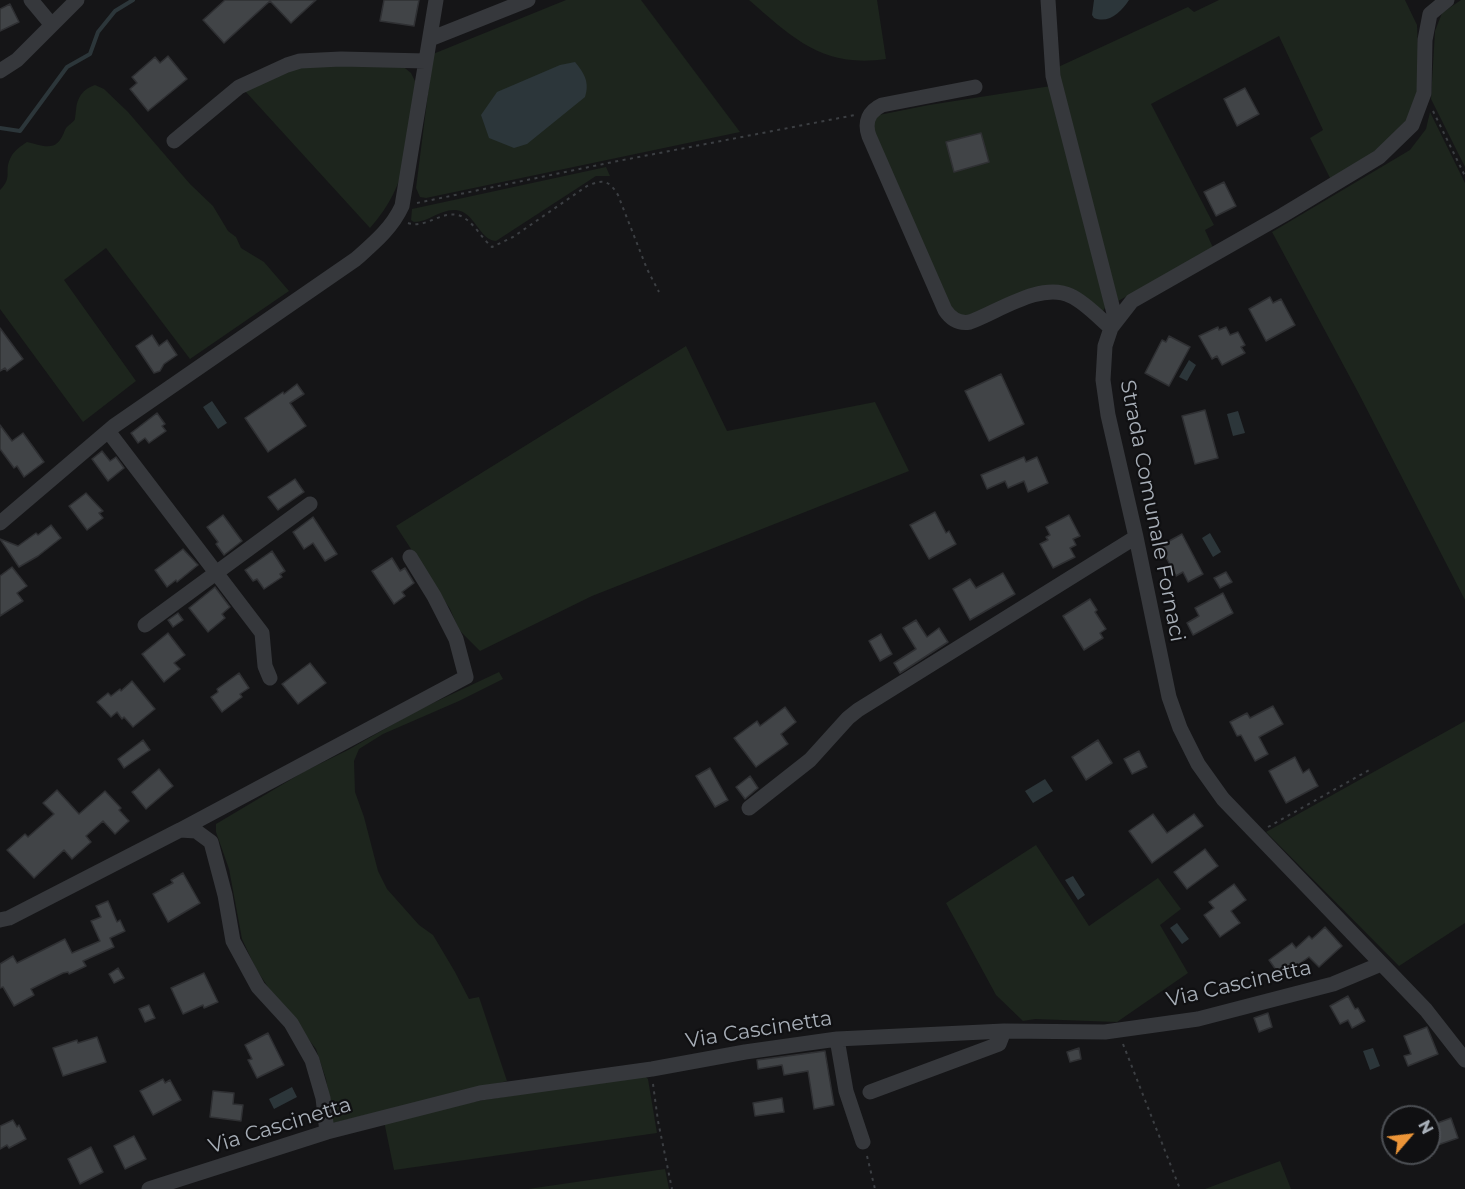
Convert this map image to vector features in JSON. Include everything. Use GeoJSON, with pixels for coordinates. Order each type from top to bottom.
{"type":"FeatureCollection","features":[{"type":"Feature","properties":{"kind":"street"},"geometry":{"type":"LineString","coordinates":[[31,0],[51,24]]}},
{"type":"Feature","properties":{"kind":"street"},"geometry":{"type":"LineString","coordinates":[[0,71],[17,60],[77,0]]}},
{"type":"Feature","properties":{"kind":"street"},"geometry":{"type":"LineString","coordinates":[[0,523],[108,431],[356,259],[386,232],[399,213],[436,0]]}},
{"type":"Feature","properties":{"kind":"street"},"geometry":{"type":"LineString","coordinates":[[430,39],[528,0]]}},
{"type":"Feature","properties":{"kind":"street"},"geometry":{"type":"LineString","coordinates":[[1048,0],[1053,76],[1113,325]]}},
{"type":"Feature","properties":{"kind":"street","name":"Strada Comunale Fornaci"},"geometry":{"type":"LineString","coordinates":[[1447,0],[1430,15],[1425,40],[1424,93],[1412,124],[1380,157],[1283,216],[1132,300],[1113,325],[1105,346],[1103,380],[1108,415],[1169,697],[1180,728],[1198,764],[1223,799],[1426,1010],[1465,1060]]}},
{"type":"Feature","properties":{"kind":"street"},"geometry":{"type":"LineString","coordinates":[[174,141],[239,87],[287,64],[341,59],[426,61]]}},
{"type":"Feature","properties":{"kind":"street"},"geometry":{"type":"LineString","coordinates":[[975,87],[890,103],[872,111],[867,120],[869,136],[945,310],[949,316],[959,322],[970,322],[1023,298],[1058,293],[1076,299],[1113,325]]}},
{"type":"Feature","properties":{"kind":"street"},"geometry":{"type":"LineString","coordinates":[[108,431],[262,633],[264,666],[270,678]]}},
{"type":"Feature","properties":{"kind":"street"},"geometry":{"type":"LineString","coordinates":[[146,624],[310,504]]}},
{"type":"Feature","properties":{"kind":"street"},"geometry":{"type":"LineString","coordinates":[[749,808],[810,760],[858,710],[1136,537]]}},
{"type":"Feature","properties":{"kind":"street"},"geometry":{"type":"LineString","coordinates":[[0,920],[9,918],[180,830],[466,677],[456,639],[434,596],[410,557]]}},
{"type":"Feature","properties":{"kind":"street"},"geometry":{"type":"LineString","coordinates":[[180,830],[196,831],[211,842],[225,896],[233,940],[258,987],[291,1023],[312,1060],[322,1098],[327,1132]]}},
{"type":"Feature","properties":{"kind":"street","name":"Via Cascinetta"},"geometry":{"type":"LineString","coordinates":[[149,1189],[327,1132],[480,1093],[652,1069],[745,1052],[837,1039],[1005,1031],[1118,1030],[1198,1019],[1333,984],[1381,964]]}},
{"type":"Feature","properties":{"kind":"street"},"geometry":{"type":"LineString","coordinates":[[870,1092],[999,1044],[1005,1031]]}},
{"type":"Feature","properties":{"kind":"street"},"geometry":{"type":"LineString","coordinates":[[837,1039],[846,1091],[863,1142]]}},
{"type":"Feature","properties":{"kind":"path"},"geometry":{"type":"LineString","coordinates":[[1424,93],[1465,176]]}},
{"type":"Feature","properties":{"kind":"path"},"geometry":{"type":"LineString","coordinates":[[399,213],[613,162],[872,111]]}},
{"type":"Feature","properties":{"kind":"path"},"geometry":{"type":"LineString","coordinates":[[399,213],[418,225],[458,215],[465,219],[492,247],[513,237],[587,186],[607,182],[618,195],[647,269],[660,292]]}},
{"type":"Feature","properties":{"kind":"path"},"geometry":{"type":"LineString","coordinates":[[1256,834],[1371,769]]}},
{"type":"Feature","properties":{"kind":"path"},"geometry":{"type":"LineString","coordinates":[[1118,1030],[1180,1189]]}},
{"type":"Feature","properties":{"kind":"path"},"geometry":{"type":"LineString","coordinates":[[652,1069],[658,1121],[672,1189]]}},
{"type":"Feature","properties":{"kind":"path"},"geometry":{"type":"LineString","coordinates":[[863,1142],[874,1189]]}},
{"type":"Feature","properties":{"kind":"shaded area"},"geometry":{"type":"Polygon","coordinates":[[[566,0],[641,0],[740,132],[426,198],[420,197],[416,188],[433,54],[566,0]]]}},
{"type":"Feature","properties":{"kind":"shaded area"},"geometry":{"type":"Polygon","coordinates":[[[749,0],[877,0],[886,59],[864,61],[827,55],[796,38],[749,0]]]}},
{"type":"Feature","properties":{"kind":"shaded area"},"geometry":{"type":"Polygon","coordinates":[[[1094,0],[1129,0],[1114,16],[1099,19],[1092,15],[1094,0]]]}},
{"type":"Feature","properties":{"kind":"shaded area"},"geometry":{"type":"Polygon","coordinates":[[[1219,0],[1405,0],[1417,25],[1419,76],[1416,103],[1397,137],[1331,180],[1310,138],[1323,130],[1279,36],[1151,104],[1214,225],[1205,230],[1214,250],[1118,301],[1056,68],[1188,7],[1194,12],[1219,0]]]}},
{"type":"Feature","properties":{"kind":"shaded area"},"geometry":{"type":"Polygon","coordinates":[[[1461,0],[1465,0],[1465,167],[1431,99],[1435,31],[1442,13],[1461,0]]]}},
{"type":"Feature","properties":{"kind":"shaded area"},"geometry":{"type":"Polygon","coordinates":[[[575,62],[585,78],[587,87],[585,97],[527,144],[514,148],[489,138],[481,115],[497,92],[560,65],[575,62]]]}},
{"type":"Feature","properties":{"kind":"shaded area"},"geometry":{"type":"Polygon","coordinates":[[[400,64],[411,73],[416,83],[409,142],[393,194],[370,228],[245,91],[293,67],[400,64]]]}},
{"type":"Feature","properties":{"kind":"shaded area"},"geometry":{"type":"Polygon","coordinates":[[[95,85],[104,89],[128,112],[190,184],[213,206],[228,231],[236,237],[241,248],[264,262],[289,291],[190,359],[106,248],[64,280],[136,381],[83,422],[0,309],[0,190],[6,182],[8,164],[15,151],[27,142],[46,146],[55,145],[75,119],[81,94],[95,85]]]}},
{"type":"Feature","properties":{"kind":"shaded area"},"geometry":{"type":"Polygon","coordinates":[[[1051,86],[1107,304],[1101,315],[1072,290],[973,318],[953,315],[873,139],[874,116],[1051,86]]]}},
{"type":"Feature","properties":{"kind":"shaded area"},"geometry":{"type":"Polygon","coordinates":[[[1430,112],[1465,183],[1465,600],[1359,394],[1272,232],[1410,150],[1426,129],[1430,112]]]}},
{"type":"Feature","properties":{"kind":"shaded area"},"geometry":{"type":"Polygon","coordinates":[[[606,167],[610,176],[596,176],[496,241],[485,236],[468,216],[456,210],[445,211],[425,220],[414,222],[411,220],[412,209],[606,167]]]}},
{"type":"Feature","properties":{"kind":"shaded area"},"geometry":{"type":"Polygon","coordinates":[[[686,346],[727,431],[875,402],[909,471],[592,596],[480,651],[459,630],[450,609],[396,526],[686,346]]]}},
{"type":"Feature","properties":{"kind":"shaded area"},"geometry":{"type":"Polygon","coordinates":[[[1189,360],[1196,365],[1187,381],[1179,377],[1189,360]]]}},
{"type":"Feature","properties":{"kind":"shaded area"},"geometry":{"type":"Polygon","coordinates":[[[212,401],[227,423],[218,429],[203,407],[212,401]]]}},
{"type":"Feature","properties":{"kind":"shaded area"},"geometry":{"type":"Polygon","coordinates":[[[1238,411],[1245,433],[1233,436],[1227,414],[1238,411]]]}},
{"type":"Feature","properties":{"kind":"shaded area"},"geometry":{"type":"Polygon","coordinates":[[[1210,533],[1221,552],[1213,557],[1202,538],[1210,533]]]}},
{"type":"Feature","properties":{"kind":"shaded area"},"geometry":{"type":"Polygon","coordinates":[[[499,672],[503,679],[383,734],[359,749],[354,761],[355,792],[378,871],[387,889],[419,925],[433,935],[469,999],[479,997],[507,1081],[333,1123],[326,1079],[316,1049],[270,990],[256,969],[242,939],[229,869],[216,832],[216,824],[305,771],[348,750],[416,711],[499,672]]]}},
{"type":"Feature","properties":{"kind":"shaded area"},"geometry":{"type":"Polygon","coordinates":[[[1465,721],[1465,923],[1399,966],[1266,832],[1465,721]]]}},
{"type":"Feature","properties":{"kind":"shaded area"},"geometry":{"type":"Polygon","coordinates":[[[1045,779],[1053,791],[1033,803],[1025,791],[1045,779]]]}},
{"type":"Feature","properties":{"kind":"shaded area"},"geometry":{"type":"Polygon","coordinates":[[[1036,845],[1089,926],[1158,878],[1181,909],[1160,925],[1188,973],[1117,1022],[1035,1019],[1023,1021],[996,995],[946,903],[1036,845]]]}},
{"type":"Feature","properties":{"kind":"shaded area"},"geometry":{"type":"Polygon","coordinates":[[[1073,876],[1085,895],[1078,900],[1065,880],[1073,876]]]}},
{"type":"Feature","properties":{"kind":"shaded area"},"geometry":{"type":"Polygon","coordinates":[[[1177,923],[1189,939],[1182,944],[1170,928],[1177,923]]]}},
{"type":"Feature","properties":{"kind":"shaded area"},"geometry":{"type":"Polygon","coordinates":[[[1373,1048],[1380,1066],[1370,1070],[1363,1051],[1373,1048]]]}},
{"type":"Feature","properties":{"kind":"shaded area"},"geometry":{"type":"Polygon","coordinates":[[[645,1076],[648,1079],[657,1133],[394,1170],[384,1121],[481,1101],[645,1076]]]}},
{"type":"Feature","properties":{"kind":"shaded area"},"geometry":{"type":"Polygon","coordinates":[[[292,1087],[297,1097],[274,1109],[269,1099],[292,1087]]]}},
{"type":"Feature","properties":{"kind":"shaded area"},"geometry":{"type":"Polygon","coordinates":[[[1280,1161],[1291,1189],[1205,1189],[1280,1161]]]}},
{"type":"Feature","properties":{"kind":"shaded area"},"geometry":{"type":"Polygon","coordinates":[[[665,1169],[669,1189],[528,1189],[665,1169]]]}},
{"type":"Feature","properties":{"kind":"building"},"geometry":{"type":"Polygon","coordinates":[[[225,0],[316,0],[291,23],[270,1],[224,43],[203,20],[225,0]]]}},
{"type":"Feature","properties":{"kind":"building"},"geometry":{"type":"Polygon","coordinates":[[[384,0],[419,0],[414,26],[380,21],[384,0]]]}},
{"type":"Feature","properties":{"kind":"building"},"geometry":{"type":"Polygon","coordinates":[[[10,4],[19,22],[0,31],[0,9],[10,4]]]}},
{"type":"Feature","properties":{"kind":"building"},"geometry":{"type":"Polygon","coordinates":[[[168,56],[187,79],[148,111],[130,89],[137,83],[132,77],[155,57],[160,63],[168,56]]]}},
{"type":"Feature","properties":{"kind":"building"},"geometry":{"type":"Polygon","coordinates":[[[1245,88],[1259,114],[1237,126],[1224,99],[1245,88]]]}},
{"type":"Feature","properties":{"kind":"building"},"geometry":{"type":"Polygon","coordinates":[[[981,133],[989,162],[954,172],[946,142],[981,133]]]}},
{"type":"Feature","properties":{"kind":"building"},"geometry":{"type":"Polygon","coordinates":[[[1224,182],[1236,206],[1216,216],[1204,192],[1224,182]]]}},
{"type":"Feature","properties":{"kind":"building"},"geometry":{"type":"Polygon","coordinates":[[[1270,297],[1273,303],[1281,299],[1295,325],[1266,341],[1249,309],[1270,297]]]}},
{"type":"Feature","properties":{"kind":"building"},"geometry":{"type":"Polygon","coordinates":[[[1218,327],[1219,330],[1226,327],[1230,335],[1238,332],[1245,345],[1241,347],[1245,353],[1222,365],[1217,356],[1212,359],[1199,336],[1218,327]]]}},
{"type":"Feature","properties":{"kind":"building"},"geometry":{"type":"Polygon","coordinates":[[[0,328],[23,359],[7,371],[5,368],[0,371],[0,328]]]}},
{"type":"Feature","properties":{"kind":"building"},"geometry":{"type":"Polygon","coordinates":[[[152,335],[159,346],[167,340],[177,355],[164,364],[160,371],[154,373],[136,346],[152,335]]]}},
{"type":"Feature","properties":{"kind":"building"},"geometry":{"type":"Polygon","coordinates":[[[1169,336],[1190,347],[1169,386],[1145,373],[1162,340],[1166,342],[1169,336]]]}},
{"type":"Feature","properties":{"kind":"building"},"geometry":{"type":"Polygon","coordinates":[[[1001,374],[1024,424],[989,441],[965,391],[1001,374]]]}},
{"type":"Feature","properties":{"kind":"building"},"geometry":{"type":"Polygon","coordinates":[[[297,384],[304,394],[290,403],[306,426],[268,452],[245,418],[297,384]]]}},
{"type":"Feature","properties":{"kind":"building"},"geometry":{"type":"Polygon","coordinates":[[[1205,410],[1218,458],[1195,464],[1182,416],[1205,410]]]}},
{"type":"Feature","properties":{"kind":"building"},"geometry":{"type":"Polygon","coordinates":[[[157,413],[165,424],[162,426],[166,431],[149,443],[145,438],[138,443],[131,433],[157,413]]]}},
{"type":"Feature","properties":{"kind":"building"},"geometry":{"type":"Polygon","coordinates":[[[0,425],[12,441],[23,433],[44,462],[24,477],[17,466],[14,468],[0,449],[0,425]]]}},
{"type":"Feature","properties":{"kind":"building"},"geometry":{"type":"Polygon","coordinates":[[[102,451],[110,461],[116,457],[124,468],[108,481],[92,459],[102,451]]]}},
{"type":"Feature","properties":{"kind":"building"},"geometry":{"type":"Polygon","coordinates":[[[1024,457],[1026,462],[1037,457],[1048,483],[1028,492],[1024,481],[1008,488],[1005,481],[987,489],[981,475],[1024,457]]]}},
{"type":"Feature","properties":{"kind":"building"},"geometry":{"type":"Polygon","coordinates":[[[295,479],[304,492],[278,510],[268,497],[295,479]]]}},
{"type":"Feature","properties":{"kind":"building"},"geometry":{"type":"Polygon","coordinates":[[[86,493],[103,511],[99,513],[103,518],[87,530],[69,506],[86,493]]]}},
{"type":"Feature","properties":{"kind":"building"},"geometry":{"type":"Polygon","coordinates":[[[935,512],[946,533],[949,531],[956,544],[929,559],[910,525],[935,512]]]}},
{"type":"Feature","properties":{"kind":"building"},"geometry":{"type":"Polygon","coordinates":[[[223,515],[242,541],[224,555],[207,527],[223,515]]]}},
{"type":"Feature","properties":{"kind":"building"},"geometry":{"type":"Polygon","coordinates":[[[1069,515],[1080,536],[1073,539],[1076,545],[1070,548],[1075,557],[1053,568],[1040,544],[1048,540],[1046,537],[1050,535],[1046,527],[1069,515]]]}},
{"type":"Feature","properties":{"kind":"building"},"geometry":{"type":"Polygon","coordinates":[[[313,517],[337,554],[325,561],[313,543],[304,549],[293,532],[313,517]]]}},
{"type":"Feature","properties":{"kind":"building"},"geometry":{"type":"Polygon","coordinates":[[[51,525],[61,538],[19,567],[0,539],[18,546],[51,525]]]}},
{"type":"Feature","properties":{"kind":"building"},"geometry":{"type":"Polygon","coordinates":[[[1182,534],[1203,574],[1188,582],[1183,572],[1176,576],[1160,546],[1182,534]]]}},
{"type":"Feature","properties":{"kind":"building"},"geometry":{"type":"Polygon","coordinates":[[[183,549],[198,565],[167,587],[155,570],[183,549]]]}},
{"type":"Feature","properties":{"kind":"building"},"geometry":{"type":"Polygon","coordinates":[[[272,551],[285,571],[280,574],[282,577],[264,589],[257,579],[253,581],[245,570],[272,551]]]}},
{"type":"Feature","properties":{"kind":"building"},"geometry":{"type":"Polygon","coordinates":[[[392,558],[400,571],[405,568],[414,583],[402,592],[405,596],[394,604],[372,571],[392,558]]]}},
{"type":"Feature","properties":{"kind":"building"},"geometry":{"type":"Polygon","coordinates":[[[12,567],[27,586],[17,593],[23,601],[0,616],[0,576],[12,567]]]}},
{"type":"Feature","properties":{"kind":"building"},"geometry":{"type":"Polygon","coordinates":[[[1226,572],[1232,582],[1220,588],[1214,578],[1226,572]]]}},
{"type":"Feature","properties":{"kind":"building"},"geometry":{"type":"Polygon","coordinates":[[[1003,573],[1015,594],[970,620],[953,589],[970,579],[976,588],[1003,573]]]}},
{"type":"Feature","properties":{"kind":"building"},"geometry":{"type":"Polygon","coordinates":[[[215,587],[230,607],[222,614],[225,618],[208,632],[189,608],[215,587]]]}},
{"type":"Feature","properties":{"kind":"building"},"geometry":{"type":"Polygon","coordinates":[[[1223,593],[1233,613],[1193,635],[1187,623],[1199,616],[1195,608],[1223,593]]]}},
{"type":"Feature","properties":{"kind":"building"},"geometry":{"type":"Polygon","coordinates":[[[1090,599],[1106,629],[1100,633],[1103,638],[1084,650],[1063,616],[1090,599]]]}},
{"type":"Feature","properties":{"kind":"building"},"geometry":{"type":"Polygon","coordinates":[[[178,613],[183,620],[173,627],[168,620],[178,613]]]}},
{"type":"Feature","properties":{"kind":"building"},"geometry":{"type":"Polygon","coordinates":[[[916,620],[927,637],[939,628],[948,642],[900,673],[894,663],[916,649],[903,628],[916,620]]]}},
{"type":"Feature","properties":{"kind":"building"},"geometry":{"type":"Polygon","coordinates":[[[168,633],[185,655],[174,663],[180,669],[164,682],[142,654],[168,633]]]}},
{"type":"Feature","properties":{"kind":"building"},"geometry":{"type":"Polygon","coordinates":[[[881,634],[892,654],[880,661],[869,641],[881,634]]]}},
{"type":"Feature","properties":{"kind":"building"},"geometry":{"type":"Polygon","coordinates":[[[310,663],[326,683],[298,704],[282,684],[310,663]]]}},
{"type":"Feature","properties":{"kind":"building"},"geometry":{"type":"Polygon","coordinates":[[[239,673],[249,688],[240,694],[242,697],[222,712],[211,697],[218,692],[217,689],[239,673]]]}},
{"type":"Feature","properties":{"kind":"building"},"geometry":{"type":"Polygon","coordinates":[[[132,681],[155,709],[133,727],[117,712],[111,717],[97,702],[108,693],[111,696],[120,689],[121,691],[132,681]]]}},
{"type":"Feature","properties":{"kind":"building"},"geometry":{"type":"Polygon","coordinates":[[[1273,706],[1283,724],[1259,737],[1268,754],[1255,761],[1241,735],[1237,736],[1230,722],[1247,713],[1250,718],[1273,706]]]}},
{"type":"Feature","properties":{"kind":"building"},"geometry":{"type":"Polygon","coordinates":[[[785,707],[796,722],[781,734],[788,744],[756,767],[734,738],[757,721],[760,726],[785,707]]]}},
{"type":"Feature","properties":{"kind":"building"},"geometry":{"type":"Polygon","coordinates":[[[143,740],[150,750],[124,768],[118,759],[143,740]]]}},
{"type":"Feature","properties":{"kind":"building"},"geometry":{"type":"Polygon","coordinates":[[[1098,740],[1112,763],[1086,780],[1072,757],[1098,740]]]}},
{"type":"Feature","properties":{"kind":"building"},"geometry":{"type":"Polygon","coordinates":[[[1139,751],[1147,767],[1132,774],[1124,759],[1139,751]]]}},
{"type":"Feature","properties":{"kind":"building"},"geometry":{"type":"Polygon","coordinates":[[[1295,757],[1303,773],[1309,769],[1318,786],[1286,803],[1269,771],[1295,757]]]}},
{"type":"Feature","properties":{"kind":"building"},"geometry":{"type":"Polygon","coordinates":[[[710,768],[728,800],[715,807],[696,776],[710,768]]]}},
{"type":"Feature","properties":{"kind":"building"},"geometry":{"type":"Polygon","coordinates":[[[159,769],[173,786],[146,809],[132,792],[159,769]]]}},
{"type":"Feature","properties":{"kind":"building"},"geometry":{"type":"Polygon","coordinates":[[[750,776],[758,788],[745,799],[736,787],[750,776]]]}},
{"type":"Feature","properties":{"kind":"building"},"geometry":{"type":"Polygon","coordinates":[[[57,790],[79,814],[105,791],[121,808],[119,810],[129,821],[115,834],[103,821],[86,836],[91,842],[72,859],[64,850],[34,878],[7,850],[25,834],[28,837],[54,814],[43,803],[57,790]]]}},
{"type":"Feature","properties":{"kind":"building"},"geometry":{"type":"Polygon","coordinates":[[[1153,814],[1167,833],[1194,814],[1203,826],[1152,863],[1129,831],[1153,814]]]}},
{"type":"Feature","properties":{"kind":"building"},"geometry":{"type":"Polygon","coordinates":[[[1205,849],[1218,866],[1187,889],[1174,872],[1205,849]]]}},
{"type":"Feature","properties":{"kind":"building"},"geometry":{"type":"Polygon","coordinates":[[[183,873],[200,903],[168,922],[153,894],[173,883],[171,880],[183,873]]]}},
{"type":"Feature","properties":{"kind":"building"},"geometry":{"type":"Polygon","coordinates":[[[1234,884],[1246,900],[1231,911],[1240,923],[1220,937],[1204,915],[1214,908],[1209,902],[1234,884]]]}},
{"type":"Feature","properties":{"kind":"building"},"geometry":{"type":"Polygon","coordinates":[[[108,901],[117,922],[120,920],[125,931],[110,938],[114,947],[83,961],[86,966],[69,974],[68,972],[63,973],[31,989],[34,995],[14,1006],[3,987],[0,988],[0,964],[13,956],[17,963],[65,939],[72,953],[100,941],[91,921],[101,917],[96,906],[108,901]]]}},
{"type":"Feature","properties":{"kind":"building"},"geometry":{"type":"Polygon","coordinates":[[[1325,927],[1342,946],[1319,967],[1309,957],[1281,977],[1269,960],[1292,943],[1296,948],[1309,936],[1312,939],[1325,927]]]}},
{"type":"Feature","properties":{"kind":"building"},"geometry":{"type":"Polygon","coordinates":[[[118,968],[124,978],[114,983],[109,974],[118,968]]]}},
{"type":"Feature","properties":{"kind":"building"},"geometry":{"type":"Polygon","coordinates":[[[204,973],[218,1002],[204,1008],[203,1005],[183,1014],[171,988],[204,973]]]}},
{"type":"Feature","properties":{"kind":"building"},"geometry":{"type":"Polygon","coordinates":[[[1348,996],[1365,1021],[1352,1028],[1348,1020],[1340,1024],[1330,1006],[1348,996]]]}},
{"type":"Feature","properties":{"kind":"building"},"geometry":{"type":"Polygon","coordinates":[[[149,1005],[155,1018],[145,1022],[139,1009],[149,1005]]]}},
{"type":"Feature","properties":{"kind":"building"},"geometry":{"type":"Polygon","coordinates":[[[1268,1013],[1272,1027],[1259,1032],[1254,1018],[1268,1013]]]}},
{"type":"Feature","properties":{"kind":"building"},"geometry":{"type":"Polygon","coordinates":[[[1427,1027],[1438,1054],[1408,1066],[1404,1056],[1411,1054],[1404,1036],[1427,1027]]]}},
{"type":"Feature","properties":{"kind":"building"},"geometry":{"type":"Polygon","coordinates":[[[268,1033],[284,1065],[257,1078],[248,1060],[252,1059],[245,1045],[268,1033]]]}},
{"type":"Feature","properties":{"kind":"building"},"geometry":{"type":"Polygon","coordinates":[[[97,1037],[106,1062],[63,1076],[53,1048],[77,1040],[78,1043],[97,1037]]]}},
{"type":"Feature","properties":{"kind":"building"},"geometry":{"type":"Polygon","coordinates":[[[1079,1048],[1081,1059],[1070,1062],[1067,1052],[1079,1048]]]}},
{"type":"Feature","properties":{"kind":"building"},"geometry":{"type":"Polygon","coordinates":[[[825,1051],[834,1105],[814,1109],[808,1071],[784,1075],[782,1065],[758,1069],[757,1060],[825,1051]]]}},
{"type":"Feature","properties":{"kind":"building"},"geometry":{"type":"Polygon","coordinates":[[[163,1079],[165,1083],[170,1080],[181,1100],[153,1115],[140,1091],[163,1079]]]}},
{"type":"Feature","properties":{"kind":"building"},"geometry":{"type":"Polygon","coordinates":[[[213,1091],[234,1093],[233,1104],[243,1105],[241,1121],[210,1117],[213,1091]]]}},
{"type":"Feature","properties":{"kind":"building"},"geometry":{"type":"Polygon","coordinates":[[[782,1098],[784,1112],[755,1116],[753,1103],[782,1098]]]}},
{"type":"Feature","properties":{"kind":"building"},"geometry":{"type":"Polygon","coordinates":[[[1451,1118],[1458,1138],[1441,1144],[1441,1122],[1451,1118]]]}},
{"type":"Feature","properties":{"kind":"building"},"geometry":{"type":"Polygon","coordinates":[[[13,1120],[17,1127],[19,1125],[26,1139],[9,1148],[7,1145],[0,1149],[0,1126],[13,1120]]]}},
{"type":"Feature","properties":{"kind":"building"},"geometry":{"type":"Polygon","coordinates":[[[134,1136],[146,1159],[125,1169],[114,1146],[134,1136]]]}},
{"type":"Feature","properties":{"kind":"building"},"geometry":{"type":"Polygon","coordinates":[[[91,1147],[103,1172],[80,1184],[68,1159],[91,1147]]]}},
{"type":"Feature","properties":{"kind":"waterway"},"geometry":{"type":"LineString","coordinates":[[0,128],[20,131],[67,67],[90,54],[98,32],[115,11],[133,0]]}}]}
